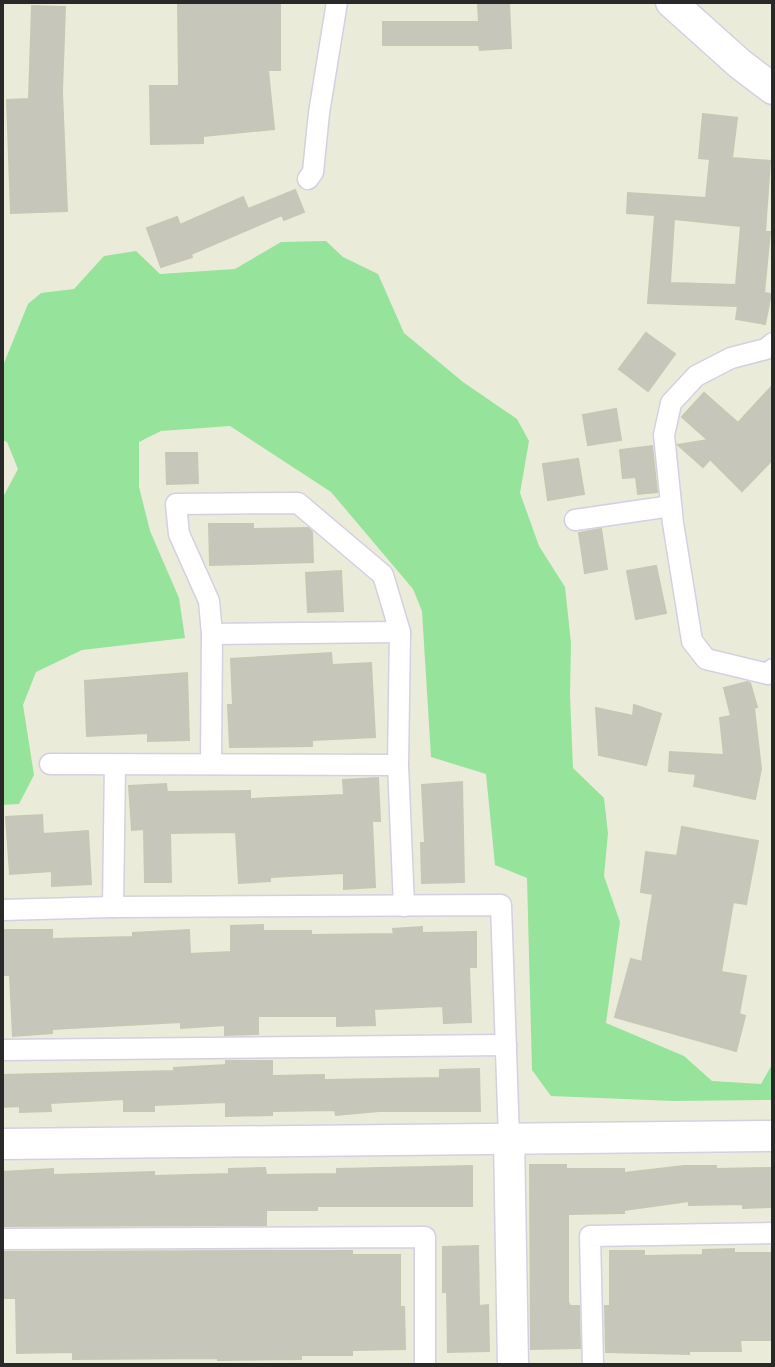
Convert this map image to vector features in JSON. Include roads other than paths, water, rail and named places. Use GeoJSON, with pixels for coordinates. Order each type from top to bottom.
{"type":"FeatureCollection","features":[{"type":"Feature","properties":{"kind":"street"},"geometry":{"type":"LineString","coordinates":[[308,179],[313,172],[337,2]]}},
{"type":"Feature","properties":{"kind":"street"},"geometry":{"type":"LineString","coordinates":[[671,2],[773,89]]}},
{"type":"Feature","properties":{"kind":"street"},"geometry":{"type":"LineString","coordinates":[[773,343],[766,349],[731,358],[696,376],[671,403],[664,435],[671,506],[692,641],[706,659],[768,674],[773,669]]}},
{"type":"Feature","properties":{"kind":"street"},"geometry":{"type":"LineString","coordinates":[[211,763],[212,634],[209,601],[179,534],[176,504],[298,503],[383,575],[400,632],[398,765],[404,906]]}},
{"type":"Feature","properties":{"kind":"street"},"geometry":{"type":"LineString","coordinates":[[575,520],[671,506]]}},
{"type":"Feature","properties":{"kind":"street"},"geometry":{"type":"LineString","coordinates":[[212,634],[400,632]]}},
{"type":"Feature","properties":{"kind":"street"},"geometry":{"type":"LineString","coordinates":[[50,764],[398,765]]}},
{"type":"Feature","properties":{"kind":"street"},"geometry":{"type":"LineString","coordinates":[[113,907],[115,765]]}},
{"type":"Feature","properties":{"kind":"street"},"geometry":{"type":"LineString","coordinates":[[2,910],[501,905],[513,1365]]}},
{"type":"Feature","properties":{"kind":"street"},"geometry":{"type":"LineString","coordinates":[[2,1050],[506,1045]]}},
{"type":"Feature","properties":{"kind":"street"},"geometry":{"type":"LineString","coordinates":[[2,1144],[773,1136]]}},
{"type":"Feature","properties":{"kind":"street"},"geometry":{"type":"LineString","coordinates":[[593,1365],[590,1236],[773,1233]]}},
{"type":"Feature","properties":{"kind":"street"},"geometry":{"type":"LineString","coordinates":[[2,1239],[425,1237],[425,1365]]}}]}
